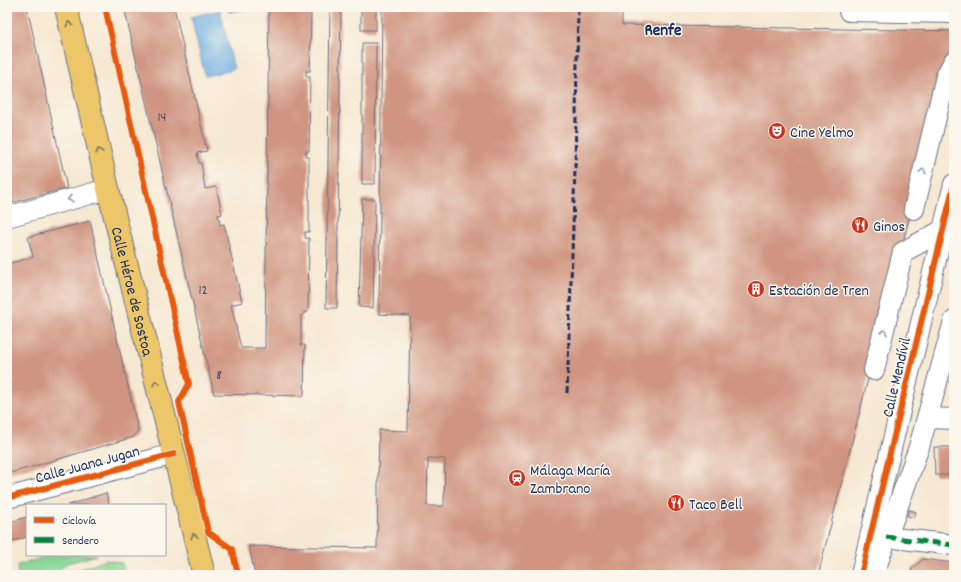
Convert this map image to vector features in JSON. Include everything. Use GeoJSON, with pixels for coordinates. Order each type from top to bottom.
{"type":"FeatureCollection","features":[{"type":"Feature","properties":{"kind":"main road","name":"Calle Héroe de Sostoa"},"geometry":{"type":"LineString","coordinates":[[66,7],[108,189],[204,575]]}},
{"type":"Feature","properties":{"kind":"street"},"geometry":{"type":"LineString","coordinates":[[849,11],[954,13]]}},
{"type":"Feature","properties":{"kind":"street"},"geometry":{"type":"LineString","coordinates":[[914,209],[946,76],[954,61]]}},
{"type":"Feature","properties":{"kind":"street","name":"Calle Mendívil"},"geometry":{"type":"LineString","coordinates":[[862,575],[954,184]]}},
{"type":"Feature","properties":{"kind":"street"},"geometry":{"type":"LineString","coordinates":[[7,217],[108,189]]}},
{"type":"Feature","properties":{"kind":"street"},"geometry":{"type":"LineString","coordinates":[[874,370],[904,252],[943,230]]}},
{"type":"Feature","properties":{"kind":"street"},"geometry":{"type":"LineString","coordinates":[[873,575],[919,447],[927,418],[947,370],[954,321]]}},
{"type":"Feature","properties":{"kind":"street"},"geometry":{"type":"LineString","coordinates":[[927,418],[954,420]]}},
{"type":"Feature","properties":{"kind":"street","name":"Calle Juana Jugan"},"geometry":{"type":"LineString","coordinates":[[7,498],[174,454]]}},
{"type":"Feature","properties":{"kind":"street"},"geometry":{"type":"LineString","coordinates":[[886,537],[954,545]]}},
{"type":"Feature","properties":{"kind":"green space"},"geometry":{"type":"Polygon","coordinates":[[[49,556],[93,556],[67,563],[53,575],[18,575],[17,565],[49,556]]]}},
{"type":"Feature","properties":{"kind":"green space"},"geometry":{"type":"Polygon","coordinates":[[[106,560],[122,563],[126,575],[82,575],[79,570],[106,560]]]}},
{"type":"Feature","properties":{"kind":"water"},"geometry":{"type":"Polygon","coordinates":[[[228,7],[246,7],[247,9],[229,12],[228,7]]]}},
{"type":"Feature","properties":{"kind":"water"},"geometry":{"type":"Polygon","coordinates":[[[220,10],[234,69],[205,76],[191,17],[220,10]]]}},
{"type":"Feature","properties":{"kind":"building"},"geometry":{"type":"Polygon","coordinates":[[[7,7],[27,7],[67,188],[7,204],[7,7]]]}},
{"type":"Feature","properties":{"kind":"building"},"geometry":{"type":"Polygon","coordinates":[[[124,7],[174,7],[207,151],[197,153],[199,163],[201,163],[205,189],[216,187],[222,214],[218,215],[220,225],[224,224],[242,302],[231,305],[241,348],[265,348],[269,7],[311,7],[310,71],[306,71],[306,77],[310,77],[309,151],[306,151],[306,157],[309,157],[309,232],[305,232],[305,238],[309,238],[308,312],[304,312],[304,315],[301,315],[301,345],[305,345],[304,396],[214,394],[124,7]]]}},
{"type":"Feature","properties":{"kind":"building"},"geometry":{"type":"Polygon","coordinates":[[[330,7],[341,7],[337,308],[326,308],[330,7]]]}},
{"type":"Feature","properties":{"kind":"building"},"geometry":{"type":"Polygon","coordinates":[[[361,7],[376,7],[376,30],[361,30],[361,7]]]}},
{"type":"Feature","properties":{"kind":"building","name":"Estación de Tren"},"geometry":{"type":"Polygon","coordinates":[[[382,7],[622,7],[622,25],[954,31],[954,42],[818,575],[255,575],[249,546],[377,548],[379,430],[408,431],[410,316],[379,314],[382,7]],[[428,458],[427,506],[444,506],[445,459],[428,458]]]}},
{"type":"Feature","properties":{"kind":"building"},"geometry":{"type":"Polygon","coordinates":[[[362,43],[376,43],[375,184],[362,184],[362,43]]]}},
{"type":"Feature","properties":{"kind":"building"},"geometry":{"type":"Polygon","coordinates":[[[362,199],[375,199],[373,308],[359,307],[362,199]]]}},
{"type":"Feature","properties":{"kind":"building"},"geometry":{"type":"Polygon","coordinates":[[[90,221],[138,430],[134,437],[7,474],[7,264],[33,257],[28,237],[90,221]]]}},
{"type":"Feature","properties":{"kind":"building"},"geometry":{"type":"Polygon","coordinates":[[[934,447],[954,447],[954,475],[935,475],[934,447]]]}},
{"type":"Feature","properties":{"kind":"building"},"geometry":{"type":"Polygon","coordinates":[[[106,493],[109,504],[71,504],[106,493]]]}},
{"type":"Feature","properties":{"kind":"building"},"geometry":{"type":"Polygon","coordinates":[[[909,510],[916,512],[914,518],[907,516],[909,510]]]}},
{"type":"Feature","properties":{"kind":"building"},"geometry":{"type":"Polygon","coordinates":[[[26,517],[26,537],[7,543],[7,523],[26,517]]]}},
{"type":"Feature","properties":{"kind":"building"},"geometry":{"type":"Polygon","coordinates":[[[923,559],[954,563],[954,575],[910,575],[912,569],[923,559]]]}},
{"type":"Feature","properties":{"kind":"railway"},"geometry":{"type":"LineString","coordinates":[[567,393],[575,170],[578,7]]}},
{"type":"Feature","properties":{"kind":"marked path"},"geometry":{"type":"LineString","coordinates":[[886,537],[954,545]]}},
{"type":"Feature","properties":{"kind":"cycle path"},"geometry":{"type":"LineString","coordinates":[[105,7],[189,384],[179,402],[208,532],[232,549],[238,575]]}},
{"type":"Feature","properties":{"kind":"cycle path"},"geometry":{"type":"LineString","coordinates":[[861,575],[954,184]]}},
{"type":"Feature","properties":{"kind":"cycle path"},"geometry":{"type":"LineString","coordinates":[[7,498],[174,454]]}},
{"type":"Feature","properties":{"kind":"place","name":"Cine Yelmo"},"geometry":{"type":"Point","coordinates":[777,131]}},
{"type":"Feature","properties":{"kind":"place","name":"Ginos"},"geometry":{"type":"Point","coordinates":[860,225]}},
{"type":"Feature","properties":{"kind":"place","name":"Estación de Tren"},"geometry":{"type":"Point","coordinates":[756,289]}},
{"type":"Feature","properties":{"kind":"place","name":"Málaga María Zambrano"},"geometry":{"type":"Point","coordinates":[517,478]}},
{"type":"Feature","properties":{"kind":"place","name":"Taco Bell"},"geometry":{"type":"Point","coordinates":[676,503]}},
{"type":"Feature","properties":{"kind":"district","name":"Renfe"},"geometry":{"type":"Point","coordinates":[663,29]}}]}
